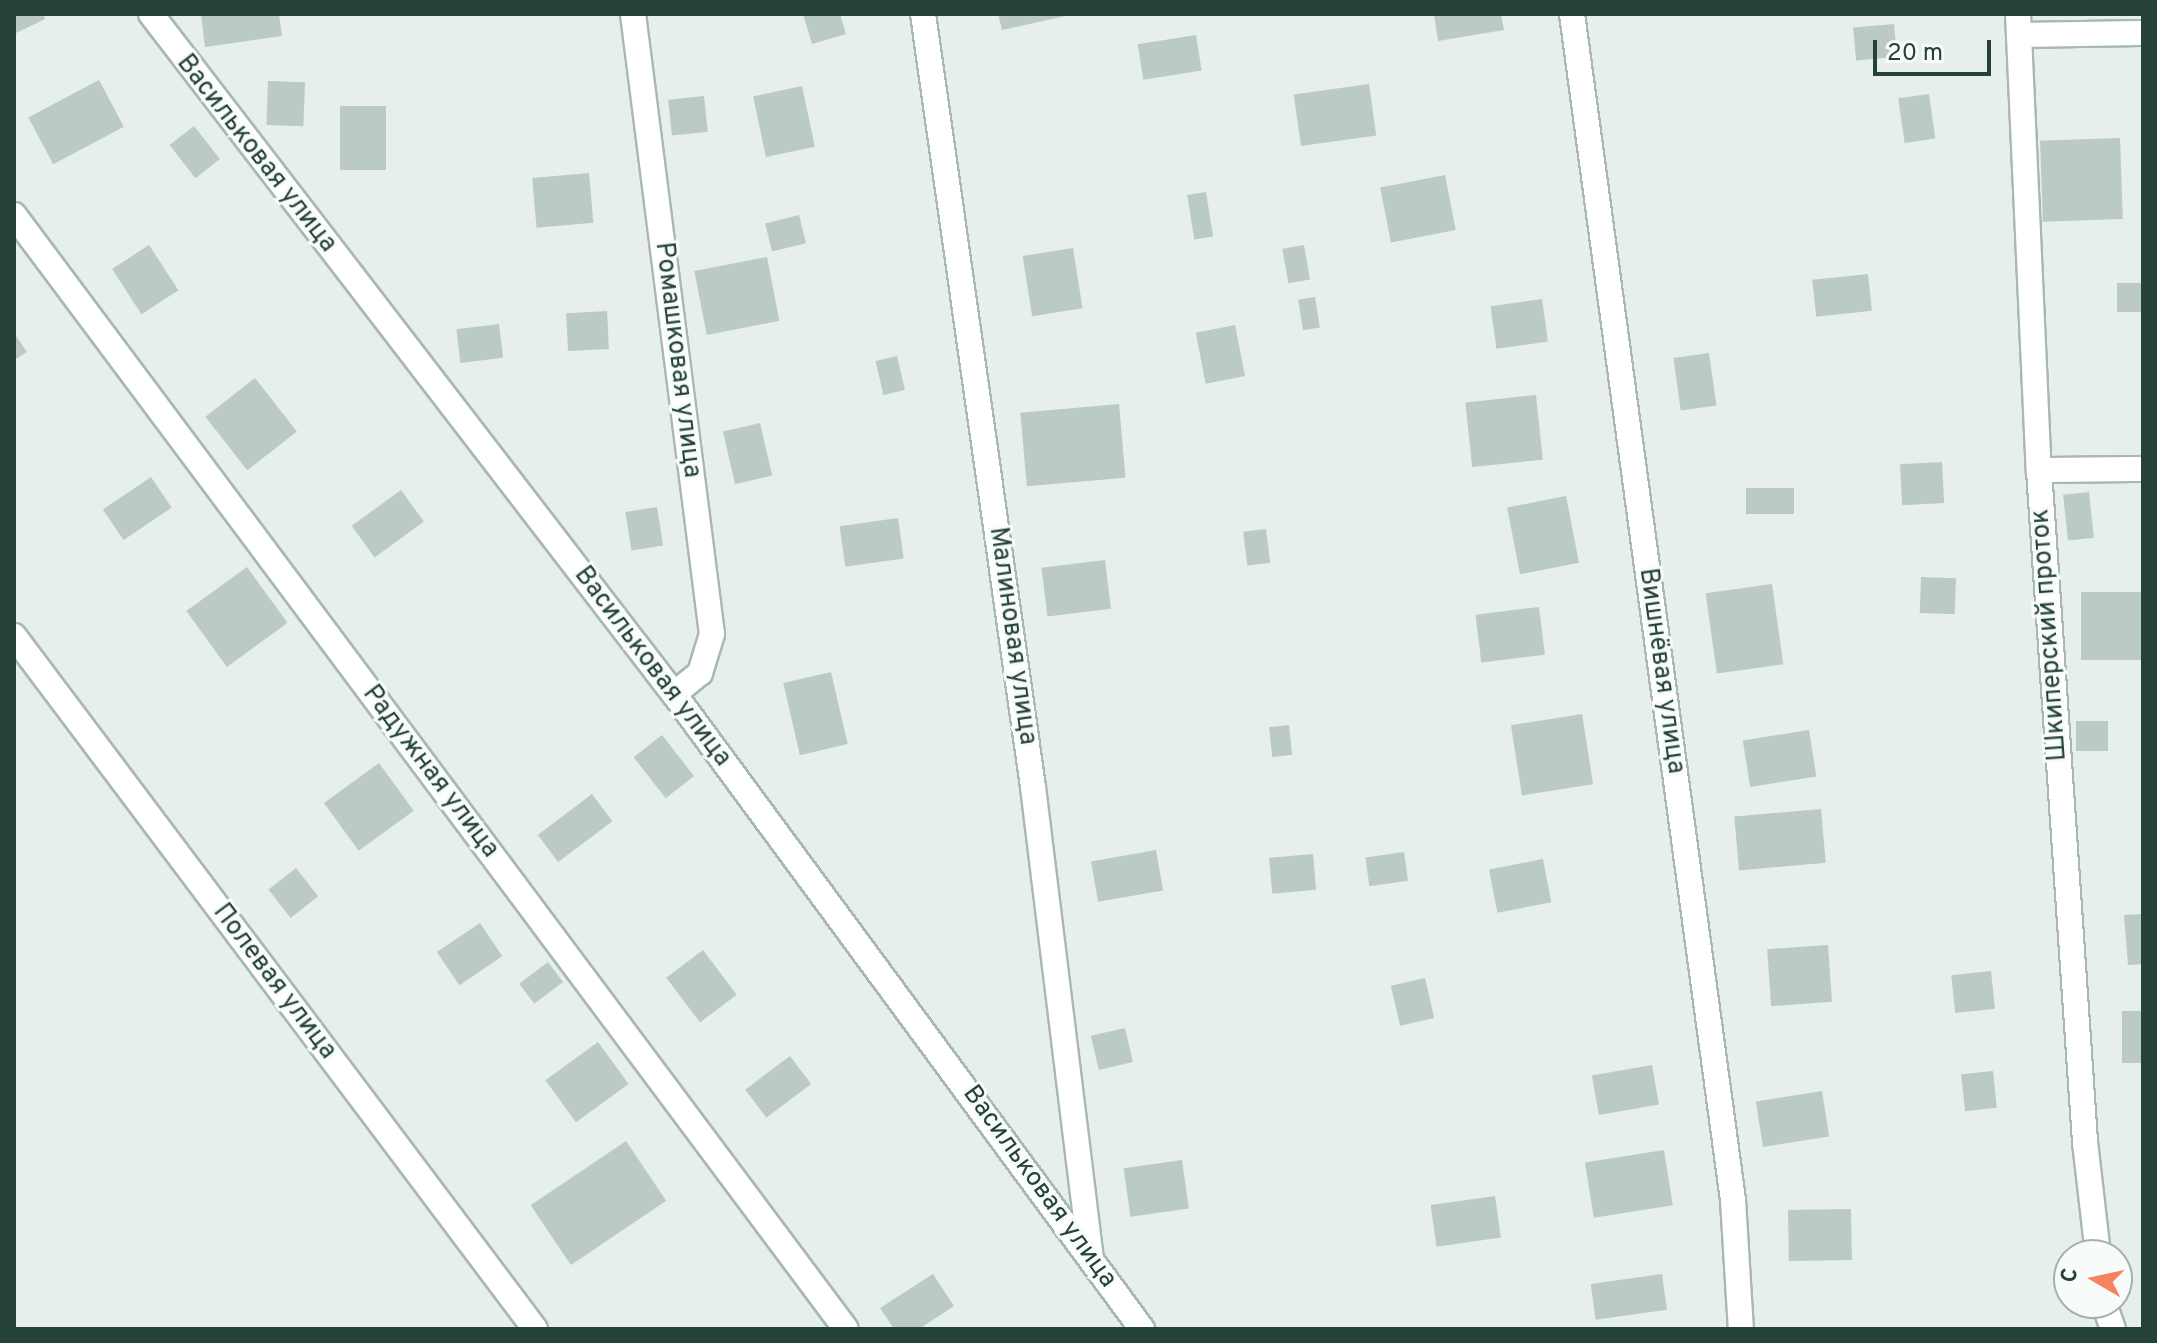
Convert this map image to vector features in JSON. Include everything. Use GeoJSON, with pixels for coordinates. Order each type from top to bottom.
{"type":"FeatureCollection","features":[{"type":"Feature","properties":{"kind":"street","name":"Васильковая улица"},"geometry":{"type":"LineString","coordinates":[[151,14],[674,694],[1142,1329]]}},
{"type":"Feature","properties":{"kind":"street","name":"Ромашковая улица"},"geometry":{"type":"LineString","coordinates":[[633,14],[712,634],[700,673],[674,694]]}},
{"type":"Feature","properties":{"kind":"street","name":"Малиновая улица"},"geometry":{"type":"LineString","coordinates":[[923,14],[1033,787],[1092,1258]]}},
{"type":"Feature","properties":{"kind":"street","name":"Вишнёвая улица"},"geometry":{"type":"LineString","coordinates":[[1572,14],[1733,1200],[1741,1329]]}},
{"type":"Feature","properties":{"kind":"street"},"geometry":{"type":"LineString","coordinates":[[2018,24],[2143,33]]}},
{"type":"Feature","properties":{"kind":"street","name":"Шкиперский проток"},"geometry":{"type":"LineString","coordinates":[[2018,24],[2039,470],[2085,1142],[2096,1239]]}},
{"type":"Feature","properties":{"kind":"street","name":"Радужная улица"},"geometry":{"type":"LineString","coordinates":[[14,215],[846,1329]]}},
{"type":"Feature","properties":{"kind":"street"},"geometry":{"type":"LineString","coordinates":[[2039,470],[2143,469]]}},
{"type":"Feature","properties":{"kind":"street","name":"Полевая улица"},"geometry":{"type":"LineString","coordinates":[[14,636],[535,1329]]}},
{"type":"Feature","properties":{"kind":"building"},"geometry":{"type":"Polygon","coordinates":[[[14,14],[43,14],[45,19],[14,34],[14,14]]]}},
{"type":"Feature","properties":{"kind":"building"},"geometry":{"type":"Polygon","coordinates":[[[201,14],[279,14],[282,36],[205,47],[201,14]]]}},
{"type":"Feature","properties":{"kind":"building"},"geometry":{"type":"Polygon","coordinates":[[[803,14],[840,14],[846,34],[812,44],[803,14]]]}},
{"type":"Feature","properties":{"kind":"building"},"geometry":{"type":"Polygon","coordinates":[[[998,14],[1070,14],[1070,15],[1002,30],[998,14]]]}},
{"type":"Feature","properties":{"kind":"building"},"geometry":{"type":"Polygon","coordinates":[[[1434,14],[1501,14],[1504,30],[1438,41],[1434,14]]]}},
{"type":"Feature","properties":{"kind":"building"},"geometry":{"type":"Polygon","coordinates":[[[1894,24],[1897,57],[1856,60],[1853,28],[1894,24]]]}},
{"type":"Feature","properties":{"kind":"building"},"geometry":{"type":"Polygon","coordinates":[[[1196,35],[1202,71],[1143,80],[1138,44],[1196,35]]]}},
{"type":"Feature","properties":{"kind":"building"},"geometry":{"type":"Polygon","coordinates":[[[99,80],[124,127],[53,164],[28,118],[99,80]]]}},
{"type":"Feature","properties":{"kind":"building"},"geometry":{"type":"Polygon","coordinates":[[[268,81],[305,82],[303,126],[266,125],[268,81]]]}},
{"type":"Feature","properties":{"kind":"building"},"geometry":{"type":"Polygon","coordinates":[[[1369,84],[1376,135],[1301,146],[1294,95],[1369,84]]]}},
{"type":"Feature","properties":{"kind":"building"},"geometry":{"type":"Polygon","coordinates":[[[802,86],[815,147],[766,157],[753,96],[802,86]]]}},
{"type":"Feature","properties":{"kind":"building"},"geometry":{"type":"Polygon","coordinates":[[[1929,94],[1935,139],[1905,143],[1898,98],[1929,94]]]}},
{"type":"Feature","properties":{"kind":"building"},"geometry":{"type":"Polygon","coordinates":[[[704,96],[708,132],[672,136],[668,100],[704,96]]]}},
{"type":"Feature","properties":{"kind":"building"},"geometry":{"type":"Polygon","coordinates":[[[340,106],[386,106],[386,170],[340,170],[340,106]]]}},
{"type":"Feature","properties":{"kind":"building"},"geometry":{"type":"Polygon","coordinates":[[[194,126],[220,159],[195,178],[170,145],[194,126]]]}},
{"type":"Feature","properties":{"kind":"building"},"geometry":{"type":"Polygon","coordinates":[[[2120,138],[2123,219],[2043,222],[2040,141],[2120,138]]]}},
{"type":"Feature","properties":{"kind":"building"},"geometry":{"type":"Polygon","coordinates":[[[589,173],[593,223],[537,228],[532,178],[589,173]]]}},
{"type":"Feature","properties":{"kind":"building"},"geometry":{"type":"Polygon","coordinates":[[[1445,175],[1456,230],[1391,243],[1380,188],[1445,175]]]}},
{"type":"Feature","properties":{"kind":"building"},"geometry":{"type":"Polygon","coordinates":[[[1206,192],[1213,236],[1194,239],[1187,195],[1206,192]]]}},
{"type":"Feature","properties":{"kind":"building"},"geometry":{"type":"Polygon","coordinates":[[[799,215],[806,243],[772,252],[765,223],[799,215]]]}},
{"type":"Feature","properties":{"kind":"building"},"geometry":{"type":"Polygon","coordinates":[[[149,245],[178,290],[142,314],[112,269],[149,245]]]}},
{"type":"Feature","properties":{"kind":"building"},"geometry":{"type":"Polygon","coordinates":[[[1304,245],[1310,279],[1288,283],[1282,249],[1304,245]]]}},
{"type":"Feature","properties":{"kind":"building"},"geometry":{"type":"Polygon","coordinates":[[[1073,248],[1083,308],[1032,316],[1023,256],[1073,248]]]}},
{"type":"Feature","properties":{"kind":"building"},"geometry":{"type":"Polygon","coordinates":[[[767,257],[779,321],[707,335],[694,271],[767,257]]]}},
{"type":"Feature","properties":{"kind":"building"},"geometry":{"type":"Polygon","coordinates":[[[1868,274],[1872,311],[1816,317],[1812,280],[1868,274]]]}},
{"type":"Feature","properties":{"kind":"building"},"geometry":{"type":"Polygon","coordinates":[[[2117,283],[2143,283],[2143,312],[2117,312],[2117,283]]]}},
{"type":"Feature","properties":{"kind":"building"},"geometry":{"type":"Polygon","coordinates":[[[1315,297],[1320,328],[1303,330],[1298,300],[1315,297]]]}},
{"type":"Feature","properties":{"kind":"building"},"geometry":{"type":"Polygon","coordinates":[[[1542,299],[1548,342],[1496,349],[1491,306],[1542,299]]]}},
{"type":"Feature","properties":{"kind":"building"},"geometry":{"type":"Polygon","coordinates":[[[607,311],[609,349],[568,351],[566,313],[607,311]]]}},
{"type":"Feature","properties":{"kind":"building"},"geometry":{"type":"Polygon","coordinates":[[[499,324],[503,358],[460,363],[456,329],[499,324]]]}},
{"type":"Feature","properties":{"kind":"building"},"geometry":{"type":"Polygon","coordinates":[[[1235,325],[1245,376],[1206,384],[1196,333],[1235,325]]]}},
{"type":"Feature","properties":{"kind":"building"},"geometry":{"type":"Polygon","coordinates":[[[14,333],[27,352],[14,360],[14,333]]]}},
{"type":"Feature","properties":{"kind":"building"},"geometry":{"type":"Polygon","coordinates":[[[1709,353],[1716,405],[1681,410],[1673,358],[1709,353]]]}},
{"type":"Feature","properties":{"kind":"building"},"geometry":{"type":"Polygon","coordinates":[[[897,356],[905,390],[883,395],[876,361],[897,356]]]}},
{"type":"Feature","properties":{"kind":"building"},"geometry":{"type":"Polygon","coordinates":[[[255,378],[297,432],[247,470],[205,417],[255,378]]]}},
{"type":"Feature","properties":{"kind":"building"},"geometry":{"type":"Polygon","coordinates":[[[1536,395],[1543,460],[1472,467],[1465,402],[1536,395]]]}},
{"type":"Feature","properties":{"kind":"building"},"geometry":{"type":"Polygon","coordinates":[[[1119,404],[1125,478],[1027,486],[1020,413],[1119,404]]]}},
{"type":"Feature","properties":{"kind":"building"},"geometry":{"type":"Polygon","coordinates":[[[760,423],[772,476],[735,484],[723,432],[760,423]]]}},
{"type":"Feature","properties":{"kind":"building"},"geometry":{"type":"Polygon","coordinates":[[[1942,462],[1944,503],[1902,505],[1900,464],[1942,462]]]}},
{"type":"Feature","properties":{"kind":"building"},"geometry":{"type":"Polygon","coordinates":[[[151,477],[172,508],[124,540],[103,509],[151,477]]]}},
{"type":"Feature","properties":{"kind":"building"},"geometry":{"type":"Polygon","coordinates":[[[1746,488],[1794,488],[1794,514],[1746,514],[1746,488]]]}},
{"type":"Feature","properties":{"kind":"building"},"geometry":{"type":"Polygon","coordinates":[[[401,490],[424,522],[375,557],[352,526],[401,490]]]}},
{"type":"Feature","properties":{"kind":"building"},"geometry":{"type":"Polygon","coordinates":[[[2089,492],[2094,538],[2068,540],[2063,495],[2089,492]]]}},
{"type":"Feature","properties":{"kind":"building"},"geometry":{"type":"Polygon","coordinates":[[[1566,496],[1579,563],[1520,574],[1507,507],[1566,496]]]}},
{"type":"Feature","properties":{"kind":"building"},"geometry":{"type":"Polygon","coordinates":[[[657,507],[663,546],[631,551],[625,512],[657,507]]]}},
{"type":"Feature","properties":{"kind":"building"},"geometry":{"type":"Polygon","coordinates":[[[898,518],[904,559],[845,567],[840,526],[898,518]]]}},
{"type":"Feature","properties":{"kind":"building"},"geometry":{"type":"Polygon","coordinates":[[[1266,529],[1270,563],[1247,566],[1243,532],[1266,529]]]}},
{"type":"Feature","properties":{"kind":"building"},"geometry":{"type":"Polygon","coordinates":[[[1105,560],[1111,609],[1047,616],[1041,568],[1105,560]]]}},
{"type":"Feature","properties":{"kind":"building"},"geometry":{"type":"Polygon","coordinates":[[[247,567],[288,623],[227,667],[186,611],[247,567]]]}},
{"type":"Feature","properties":{"kind":"building"},"geometry":{"type":"Polygon","coordinates":[[[1921,577],[1956,578],[1955,614],[1920,613],[1921,577]]]}},
{"type":"Feature","properties":{"kind":"building"},"geometry":{"type":"Polygon","coordinates":[[[1772,584],[1783,664],[1717,674],[1706,593],[1772,584]]]}},
{"type":"Feature","properties":{"kind":"building"},"geometry":{"type":"Polygon","coordinates":[[[2081,592],[2143,592],[2143,660],[2081,660],[2081,592]]]}},
{"type":"Feature","properties":{"kind":"building"},"geometry":{"type":"Polygon","coordinates":[[[1539,607],[1545,655],[1481,662],[1475,615],[1539,607]]]}},
{"type":"Feature","properties":{"kind":"building"},"geometry":{"type":"Polygon","coordinates":[[[831,672],[848,744],[800,755],[783,683],[831,672]]]}},
{"type":"Feature","properties":{"kind":"building"},"geometry":{"type":"Polygon","coordinates":[[[1582,714],[1593,784],[1522,795],[1511,725],[1582,714]]]}},
{"type":"Feature","properties":{"kind":"building"},"geometry":{"type":"Polygon","coordinates":[[[2076,721],[2108,721],[2108,751],[2076,751],[2076,721]]]}},
{"type":"Feature","properties":{"kind":"building"},"geometry":{"type":"Polygon","coordinates":[[[1289,725],[1292,755],[1272,757],[1269,727],[1289,725]]]}},
{"type":"Feature","properties":{"kind":"building"},"geometry":{"type":"Polygon","coordinates":[[[1809,730],[1816,776],[1750,787],[1743,740],[1809,730]]]}},
{"type":"Feature","properties":{"kind":"building"},"geometry":{"type":"Polygon","coordinates":[[[662,735],[694,776],[666,798],[634,757],[662,735]]]}},
{"type":"Feature","properties":{"kind":"building"},"geometry":{"type":"Polygon","coordinates":[[[379,763],[414,811],[359,851],[324,803],[379,763]]]}},
{"type":"Feature","properties":{"kind":"building"},"geometry":{"type":"Polygon","coordinates":[[[592,794],[612,821],[558,862],[538,835],[592,794]]]}},
{"type":"Feature","properties":{"kind":"building"},"geometry":{"type":"Polygon","coordinates":[[[1821,809],[1826,863],[1739,870],[1734,817],[1821,809]]]}},
{"type":"Feature","properties":{"kind":"building"},"geometry":{"type":"Polygon","coordinates":[[[1156,850],[1163,890],[1098,902],[1091,861],[1156,850]]]}},
{"type":"Feature","properties":{"kind":"building"},"geometry":{"type":"Polygon","coordinates":[[[1404,852],[1408,881],[1369,886],[1365,857],[1404,852]]]}},
{"type":"Feature","properties":{"kind":"building"},"geometry":{"type":"Polygon","coordinates":[[[1313,854],[1316,890],[1272,894],[1269,858],[1313,854]]]}},
{"type":"Feature","properties":{"kind":"building"},"geometry":{"type":"Polygon","coordinates":[[[1543,859],[1551,902],[1497,913],[1489,869],[1543,859]]]}},
{"type":"Feature","properties":{"kind":"building"},"geometry":{"type":"Polygon","coordinates":[[[296,868],[318,896],[291,918],[268,890],[296,868]]]}},
{"type":"Feature","properties":{"kind":"building"},"geometry":{"type":"Polygon","coordinates":[[[2143,914],[2143,964],[2128,965],[2124,915],[2143,914]]]}},
{"type":"Feature","properties":{"kind":"building"},"geometry":{"type":"Polygon","coordinates":[[[480,923],[502,956],[459,985],[437,952],[480,923]]]}},
{"type":"Feature","properties":{"kind":"building"},"geometry":{"type":"Polygon","coordinates":[[[1828,945],[1832,1002],[1771,1006],[1767,949],[1828,945]]]}},
{"type":"Feature","properties":{"kind":"building"},"geometry":{"type":"Polygon","coordinates":[[[703,950],[737,995],[700,1022],[666,978],[703,950]]]}},
{"type":"Feature","properties":{"kind":"building"},"geometry":{"type":"Polygon","coordinates":[[[548,962],[563,982],[534,1004],[519,984],[548,962]]]}},
{"type":"Feature","properties":{"kind":"building"},"geometry":{"type":"Polygon","coordinates":[[[1991,971],[1995,1009],[1955,1013],[1951,975],[1991,971]]]}},
{"type":"Feature","properties":{"kind":"building"},"geometry":{"type":"Polygon","coordinates":[[[1425,978],[1434,1018],[1400,1026],[1391,986],[1425,978]]]}},
{"type":"Feature","properties":{"kind":"building"},"geometry":{"type":"Polygon","coordinates":[[[2122,1011],[2143,1011],[2143,1063],[2122,1063],[2122,1011]]]}},
{"type":"Feature","properties":{"kind":"building"},"geometry":{"type":"Polygon","coordinates":[[[1125,1028],[1133,1062],[1099,1070],[1091,1036],[1125,1028]]]}},
{"type":"Feature","properties":{"kind":"building"},"geometry":{"type":"Polygon","coordinates":[[[598,1042],[629,1084],[576,1122],[545,1080],[598,1042]]]}},
{"type":"Feature","properties":{"kind":"building"},"geometry":{"type":"Polygon","coordinates":[[[790,1056],[811,1084],[766,1118],[745,1090],[790,1056]]]}},
{"type":"Feature","properties":{"kind":"building"},"geometry":{"type":"Polygon","coordinates":[[[1652,1065],[1659,1104],[1599,1115],[1592,1076],[1652,1065]]]}},
{"type":"Feature","properties":{"kind":"building"},"geometry":{"type":"Polygon","coordinates":[[[1993,1071],[1997,1108],[1965,1111],[1961,1074],[1993,1071]]]}},
{"type":"Feature","properties":{"kind":"building"},"geometry":{"type":"Polygon","coordinates":[[[1822,1091],[1829,1136],[1763,1147],[1756,1101],[1822,1091]]]}},
{"type":"Feature","properties":{"kind":"building"},"geometry":{"type":"Polygon","coordinates":[[[626,1141],[666,1201],[571,1265],[531,1205],[626,1141]]]}},
{"type":"Feature","properties":{"kind":"building"},"geometry":{"type":"Polygon","coordinates":[[[1664,1150],[1673,1205],[1594,1218],[1585,1163],[1664,1150]]]}},
{"type":"Feature","properties":{"kind":"building"},"geometry":{"type":"Polygon","coordinates":[[[1182,1160],[1189,1209],[1130,1217],[1124,1168],[1182,1160]]]}},
{"type":"Feature","properties":{"kind":"building"},"geometry":{"type":"Polygon","coordinates":[[[1495,1196],[1501,1238],[1436,1247],[1431,1205],[1495,1196]]]}},
{"type":"Feature","properties":{"kind":"building"},"geometry":{"type":"Polygon","coordinates":[[[1851,1209],[1852,1260],[1789,1261],[1788,1210],[1851,1209]]]}},
{"type":"Feature","properties":{"kind":"building"},"geometry":{"type":"Polygon","coordinates":[[[933,1274],[954,1306],[919,1329],[894,1329],[880,1308],[933,1274]]]}},
{"type":"Feature","properties":{"kind":"building"},"geometry":{"type":"Polygon","coordinates":[[[1662,1274],[1667,1310],[1596,1320],[1591,1284],[1662,1274]]]}}]}
